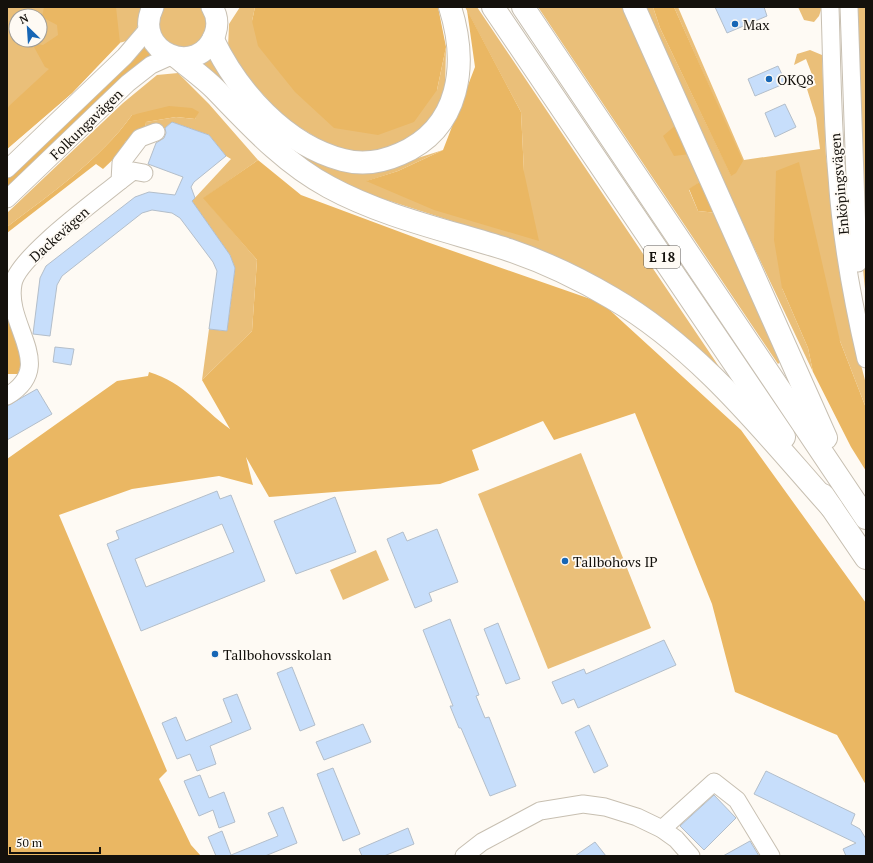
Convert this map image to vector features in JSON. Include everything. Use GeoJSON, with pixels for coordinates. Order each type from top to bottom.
{"type":"FeatureCollection","features":[{"type":"Feature","properties":{"kind":"highway"},"geometry":{"type":"LineString","coordinates":[[213,40],[224,62],[255,101],[273,120],[293,135],[320,151],[344,160],[369,162],[392,158],[408,151],[425,140],[441,124],[454,97],[458,73],[459,49],[450,7]]}},
{"type":"Feature","properties":{"kind":"highway","name":"E 18"},"geometry":{"type":"LineString","coordinates":[[493,7],[866,558]]}},
{"type":"Feature","properties":{"kind":"highway","name":"E 18"},"geometry":{"type":"LineString","coordinates":[[523,7],[860,509]]}},
{"type":"Feature","properties":{"kind":"highway"},"geometry":{"type":"LineString","coordinates":[[634,7],[774,324],[860,509]]}},
{"type":"Feature","properties":{"kind":"highway"},"geometry":{"type":"LineString","coordinates":[[174,57],[213,88],[276,149],[298,167],[328,186],[356,200],[511,251],[546,265],[612,298],[642,318],[669,338],[720,384],[832,508]]}},
{"type":"Feature","properties":{"kind":"main road"},"geometry":{"type":"LineString","coordinates":[[150,14],[156,45],[174,57],[188,58],[198,54],[213,40],[218,10]]}},
{"type":"Feature","properties":{"kind":"street","name":"Enköpingsvägen"},"geometry":{"type":"LineString","coordinates":[[830,7],[839,205],[856,317],[866,359]]}},
{"type":"Feature","properties":{"kind":"street","name":"Enköpingsvägen"},"geometry":{"type":"LineString","coordinates":[[849,7],[857,256],[866,326]]}},
{"type":"Feature","properties":{"kind":"street","name":"Folkungavägen"},"geometry":{"type":"LineString","coordinates":[[7,169],[125,56],[150,14]]}},
{"type":"Feature","properties":{"kind":"street","name":"Folkungavägen"},"geometry":{"type":"LineString","coordinates":[[7,199],[137,76],[151,65],[174,57]]}},
{"type":"Feature","properties":{"kind":"street"},"geometry":{"type":"LineString","coordinates":[[120,181],[122,163],[140,138],[156,132]]}},
{"type":"Feature","properties":{"kind":"street","name":"Dackevägen"},"geometry":{"type":"LineString","coordinates":[[7,396],[19,389],[29,373],[31,360],[14,312],[11,295],[15,275],[47,240],[120,181],[133,171],[144,173]]}},
{"type":"Feature","properties":{"kind":"street"},"geometry":{"type":"LineString","coordinates":[[662,829],[714,782],[737,800],[771,856]]}},
{"type":"Feature","properties":{"kind":"street"},"geometry":{"type":"LineString","coordinates":[[464,856],[482,842],[540,811],[583,804],[605,808],[637,817],[662,829],[676,839],[691,856]]}},
{"type":"Feature","properties":{"kind":"shaded area"},"geometry":{"type":"Polygon","coordinates":[[[7,7],[142,8],[141,20],[130,40],[119,43],[72,93],[7,149],[7,7]]]}},
{"type":"Feature","properties":{"kind":"shaded area"},"geometry":{"type":"Polygon","coordinates":[[[116,7],[120,43],[72,93],[7,149],[7,110],[9,106],[49,69],[45,67],[35,48],[48,48],[48,42],[58,35],[57,25],[48,20],[48,8],[44,8],[116,7]]]}},
{"type":"Feature","properties":{"kind":"shaded area"},"geometry":{"type":"Polygon","coordinates":[[[162,7],[202,7],[206,14],[208,32],[188,51],[163,43],[156,17],[162,7]]]}},
{"type":"Feature","properties":{"kind":"shaded area"},"geometry":{"type":"Polygon","coordinates":[[[240,7],[255,7],[252,21],[437,90],[446,47],[445,93],[427,126],[394,149],[361,154],[327,144],[286,119],[244,74],[228,48],[229,24],[240,7]]]}},
{"type":"Feature","properties":{"kind":"shaded area"},"geometry":{"type":"Polygon","coordinates":[[[255,7],[438,7],[446,47],[437,90],[414,122],[378,135],[334,128],[295,92],[258,46],[252,21],[255,7]]]}},
{"type":"Feature","properties":{"kind":"shaded area"},"geometry":{"type":"Polygon","coordinates":[[[465,7],[477,7],[730,383],[644,306],[583,270],[502,237],[374,196],[325,175],[298,156],[198,64],[209,55],[295,148],[332,169],[368,171],[405,162],[443,150],[398,171],[367,181],[524,172],[521,112],[465,7]]]}},
{"type":"Feature","properties":{"kind":"shaded area"},"geometry":{"type":"Polygon","coordinates":[[[538,7],[624,7],[702,180],[689,190],[698,211],[717,213],[783,359],[778,364],[538,7]]]}},
{"type":"Feature","properties":{"kind":"shaded area"},"geometry":{"type":"Polygon","coordinates":[[[646,7],[653,7],[660,28],[731,175],[742,161],[674,7],[678,7],[744,160],[820,149],[816,118],[807,89],[816,85],[806,59],[794,65],[797,54],[810,50],[822,55],[826,157],[853,334],[866,384],[866,408],[840,341],[782,288],[808,348],[813,372],[749,237],[646,7]]]}},
{"type":"Feature","properties":{"kind":"shaded area"},"geometry":{"type":"Polygon","coordinates":[[[653,7],[674,7],[743,161],[736,173],[731,176],[660,28],[653,7]]]}},
{"type":"Feature","properties":{"kind":"shaded area"},"geometry":{"type":"Polygon","coordinates":[[[798,7],[822,7],[819,16],[814,22],[804,20],[798,7]]]}},
{"type":"Feature","properties":{"kind":"shaded area"},"geometry":{"type":"Polygon","coordinates":[[[854,7],[866,7],[866,298],[862,260],[854,7]]]}},
{"type":"Feature","properties":{"kind":"shaded area"},"geometry":{"type":"Polygon","coordinates":[[[467,10],[521,112],[524,172],[539,241],[434,210],[366,181],[398,171],[443,150],[475,67],[467,10]]]}},
{"type":"Feature","properties":{"kind":"shaded area"},"geometry":{"type":"Polygon","coordinates":[[[145,42],[157,54],[7,188],[7,175],[145,42]]]}},
{"type":"Feature","properties":{"kind":"shaded area"},"geometry":{"type":"Polygon","coordinates":[[[178,73],[209,104],[258,160],[204,198],[257,260],[252,331],[202,380],[209,329],[227,331],[235,268],[230,255],[192,201],[231,159],[226,156],[209,135],[172,122],[160,132],[145,130],[146,122],[176,117],[195,119],[198,112],[132,115],[90,162],[7,227],[7,213],[123,103],[157,75],[178,73]]]}},
{"type":"Feature","properties":{"kind":"shaded area"},"geometry":{"type":"Polygon","coordinates":[[[169,106],[192,108],[199,112],[195,119],[176,117],[146,122],[145,130],[125,142],[124,149],[103,169],[96,164],[7,233],[7,227],[90,162],[132,115],[169,106]]]}},
{"type":"Feature","properties":{"kind":"shaded area"},"geometry":{"type":"Polygon","coordinates":[[[677,124],[690,154],[674,156],[663,136],[677,124]]]}},
{"type":"Feature","properties":{"kind":"shaded area"},"geometry":{"type":"Polygon","coordinates":[[[258,160],[301,195],[427,242],[602,303],[741,430],[866,603],[866,785],[837,735],[735,692],[712,604],[635,413],[554,440],[543,421],[472,450],[479,470],[440,484],[269,497],[246,457],[253,485],[219,476],[132,489],[59,515],[167,771],[159,779],[191,845],[201,856],[7,856],[7,459],[117,381],[148,376],[149,372],[162,377],[183,389],[230,429],[202,380],[252,331],[257,260],[203,198],[258,160]]]}},
{"type":"Feature","properties":{"kind":"shaded area"},"geometry":{"type":"Polygon","coordinates":[[[799,162],[840,341],[866,408],[866,471],[851,447],[813,372],[808,348],[782,288],[774,240],[776,171],[799,162]]]}},
{"type":"Feature","properties":{"kind":"shaded area"},"geometry":{"type":"Polygon","coordinates":[[[702,180],[717,213],[698,211],[689,189],[702,180]]]}},
{"type":"Feature","properties":{"kind":"shaded area"},"geometry":{"type":"Polygon","coordinates":[[[7,308],[24,355],[18,374],[7,374],[7,308]]]}},
{"type":"Feature","properties":{"kind":"shaded area","name":"Tallbohovs IP"},"geometry":{"type":"Polygon","coordinates":[[[581,453],[651,628],[548,669],[478,494],[581,453]]]}},
{"type":"Feature","properties":{"kind":"shaded area"},"geometry":{"type":"Polygon","coordinates":[[[376,550],[389,580],[343,600],[330,570],[376,550]]]}},
{"type":"Feature","properties":{"kind":"building","name":"Max"},"geometry":{"type":"Polygon","coordinates":[[[715,7],[764,7],[767,16],[727,33],[715,7]]]}},
{"type":"Feature","properties":{"kind":"building"},"geometry":{"type":"Polygon","coordinates":[[[778,66],[786,83],[755,96],[748,79],[778,66]]]}},
{"type":"Feature","properties":{"kind":"building"},"geometry":{"type":"Polygon","coordinates":[[[785,104],[796,127],[775,137],[765,113],[785,104]]]}},
{"type":"Feature","properties":{"kind":"building"},"geometry":{"type":"Polygon","coordinates":[[[172,122],[209,135],[226,156],[194,182],[191,187],[195,198],[192,201],[230,255],[235,268],[227,331],[209,329],[217,271],[213,262],[180,218],[172,213],[152,210],[142,213],[62,276],[57,285],[50,336],[33,334],[40,278],[46,266],[135,197],[149,192],[175,195],[183,177],[148,164],[156,143],[164,138],[166,133],[165,128],[172,122]]]}},
{"type":"Feature","properties":{"kind":"building"},"geometry":{"type":"Polygon","coordinates":[[[55,347],[74,349],[71,365],[53,362],[55,347]]]}},
{"type":"Feature","properties":{"kind":"building"},"geometry":{"type":"Polygon","coordinates":[[[37,389],[52,414],[7,440],[7,406],[37,389]]]}},
{"type":"Feature","properties":{"kind":"building"},"geometry":{"type":"Polygon","coordinates":[[[217,491],[220,499],[231,495],[265,581],[141,631],[107,544],[119,539],[116,531],[217,491]],[[222,524],[135,559],[146,587],[234,552],[222,524]]]}},
{"type":"Feature","properties":{"kind":"building"},"geometry":{"type":"Polygon","coordinates":[[[335,497],[356,552],[296,574],[274,521],[335,497]]]}},
{"type":"Feature","properties":{"kind":"building"},"geometry":{"type":"Polygon","coordinates":[[[437,529],[458,582],[429,593],[432,601],[415,608],[387,539],[403,532],[407,541],[437,529]]]}},
{"type":"Feature","properties":{"kind":"building"},"geometry":{"type":"Polygon","coordinates":[[[450,619],[479,695],[476,696],[485,718],[489,717],[516,786],[490,796],[450,706],[453,706],[423,630],[450,619]]]}},
{"type":"Feature","properties":{"kind":"building"},"geometry":{"type":"Polygon","coordinates":[[[498,623],[520,679],[506,684],[484,629],[498,623]]]}},
{"type":"Feature","properties":{"kind":"building"},"geometry":{"type":"Polygon","coordinates":[[[664,640],[676,665],[578,708],[574,699],[562,704],[552,682],[584,669],[586,674],[664,640]]]}},
{"type":"Feature","properties":{"kind":"building"},"geometry":{"type":"Polygon","coordinates":[[[292,667],[315,725],[300,731],[277,673],[292,667]]]}},
{"type":"Feature","properties":{"kind":"building"},"geometry":{"type":"Polygon","coordinates":[[[237,694],[251,729],[210,746],[216,764],[197,771],[190,754],[177,759],[162,723],[176,717],[186,741],[232,722],[223,699],[237,694]]]}},
{"type":"Feature","properties":{"kind":"building"},"geometry":{"type":"Polygon","coordinates":[[[363,724],[371,742],[324,760],[316,742],[363,724]]]}},
{"type":"Feature","properties":{"kind":"building"},"geometry":{"type":"Polygon","coordinates":[[[589,725],[608,766],[594,773],[575,732],[589,725]]]}},
{"type":"Feature","properties":{"kind":"building"},"geometry":{"type":"Polygon","coordinates":[[[333,768],[360,834],[343,841],[317,774],[333,768]]]}},
{"type":"Feature","properties":{"kind":"building"},"geometry":{"type":"Polygon","coordinates":[[[766,771],[855,814],[851,824],[860,829],[866,839],[866,856],[846,856],[843,849],[856,843],[754,794],[766,771]]]}},
{"type":"Feature","properties":{"kind":"building"},"geometry":{"type":"Polygon","coordinates":[[[200,775],[209,798],[224,792],[235,822],[219,828],[213,810],[199,816],[184,781],[200,775]]]}},
{"type":"Feature","properties":{"kind":"building"},"geometry":{"type":"Polygon","coordinates":[[[714,795],[736,818],[704,850],[680,826],[714,795]]]}},
{"type":"Feature","properties":{"kind":"building"},"geometry":{"type":"Polygon","coordinates":[[[283,807],[297,843],[265,856],[216,856],[208,837],[222,831],[231,855],[278,836],[268,813],[283,807]]]}},
{"type":"Feature","properties":{"kind":"building"},"geometry":{"type":"Polygon","coordinates":[[[408,828],[414,844],[384,856],[362,856],[359,849],[408,828]]]}},
{"type":"Feature","properties":{"kind":"building"},"geometry":{"type":"Polygon","coordinates":[[[750,841],[759,856],[723,856],[750,841]]]}},
{"type":"Feature","properties":{"kind":"building"},"geometry":{"type":"Polygon","coordinates":[[[595,842],[606,856],[575,856],[595,842]]]}},
{"type":"Feature","properties":{"kind":"place","name":"Max"},"geometry":{"type":"Point","coordinates":[735,24]}},
{"type":"Feature","properties":{"kind":"place","name":"OKQ8"},"geometry":{"type":"Point","coordinates":[769,79]}},
{"type":"Feature","properties":{"kind":"place","name":"Tallbohovs IP"},"geometry":{"type":"Point","coordinates":[565,561]}},
{"type":"Feature","properties":{"kind":"place","name":"Tallbohovsskolan"},"geometry":{"type":"Point","coordinates":[215,654]}}]}
